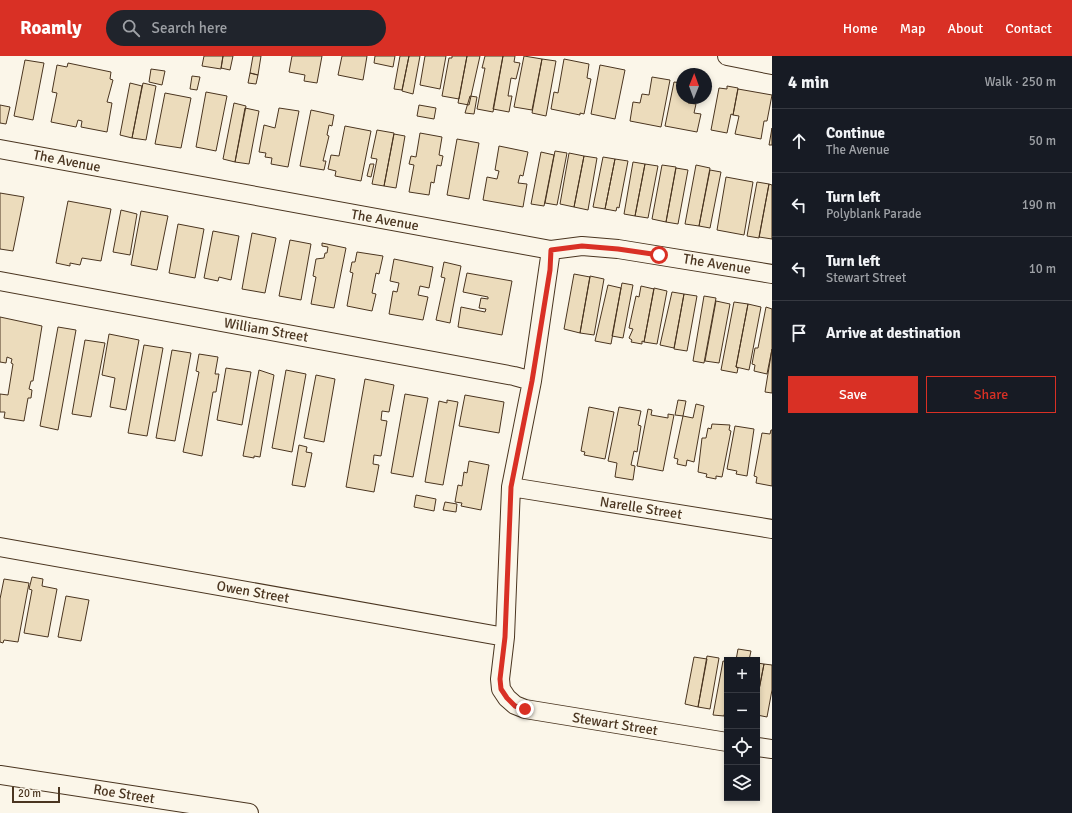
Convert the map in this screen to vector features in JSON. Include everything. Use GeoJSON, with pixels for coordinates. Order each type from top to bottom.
{"type":"FeatureCollection","features":[{"type":"Feature","properties":{"kind":"street"},"geometry":{"type":"LineString","coordinates":[[727,56],[772,64]]}},
{"type":"Feature","properties":{"kind":"street","name":"The Avenue"},"geometry":{"type":"LineString","coordinates":[[0,149],[551,250],[582,246],[618,249],[772,274]]}},
{"type":"Feature","properties":{"kind":"street"},"geometry":{"type":"LineString","coordinates":[[505,637],[511,487],[532,381],[550,270],[551,250]]}},
{"type":"Feature","properties":{"kind":"street","name":"William Street"},"geometry":{"type":"LineString","coordinates":[[0,281],[514,376],[532,381]]}},
{"type":"Feature","properties":{"kind":"street","name":"Narelle Street"},"geometry":{"type":"LineString","coordinates":[[511,487],[772,529]]}},
{"type":"Feature","properties":{"kind":"street","name":"Owen Street"},"geometry":{"type":"LineString","coordinates":[[0,547],[505,637]]}},
{"type":"Feature","properties":{"kind":"street","name":"Stewart Street"},"geometry":{"type":"LineString","coordinates":[[505,637],[500,679],[501,689],[515,706],[525,709],[724,742]]}},
{"type":"Feature","properties":{"kind":"street"},"geometry":{"type":"LineString","coordinates":[[760,747],[772,749]]}},
{"type":"Feature","properties":{"kind":"street","name":"Roe Street"},"geometry":{"type":"LineString","coordinates":[[0,775],[249,813]]}},
{"type":"Feature","properties":{"kind":"building"},"geometry":{"type":"Polygon","coordinates":[[[204,56],[223,56],[221,69],[202,66],[204,56]]]}},
{"type":"Feature","properties":{"kind":"building"},"geometry":{"type":"Polygon","coordinates":[[[223,56],[233,56],[230,70],[221,68],[223,56]]]}},
{"type":"Feature","properties":{"kind":"building"},"geometry":{"type":"Polygon","coordinates":[[[253,56],[261,56],[258,75],[250,73],[253,56]]]}},
{"type":"Feature","properties":{"kind":"building"},"geometry":{"type":"Polygon","coordinates":[[[292,56],[322,56],[317,83],[304,81],[305,75],[289,72],[292,56]]]}},
{"type":"Feature","properties":{"kind":"building"},"geometry":{"type":"Polygon","coordinates":[[[342,56],[367,56],[363,80],[338,75],[342,56]]]}},
{"type":"Feature","properties":{"kind":"building"},"geometry":{"type":"Polygon","coordinates":[[[375,56],[395,56],[393,67],[374,63],[375,56]]]}},
{"type":"Feature","properties":{"kind":"building"},"geometry":{"type":"Polygon","coordinates":[[[400,56],[409,56],[402,90],[394,89],[400,56]]]}},
{"type":"Feature","properties":{"kind":"building"},"geometry":{"type":"Polygon","coordinates":[[[409,56],[420,56],[413,94],[402,91],[409,56]]]}},
{"type":"Feature","properties":{"kind":"building"},"geometry":{"type":"Polygon","coordinates":[[[425,56],[446,56],[440,89],[420,85],[425,56]]]}},
{"type":"Feature","properties":{"kind":"building"},"geometry":{"type":"Polygon","coordinates":[[[452,56],[467,56],[459,99],[442,96],[449,58],[452,58],[452,56]]]}},
{"type":"Feature","properties":{"kind":"building"},"geometry":{"type":"Polygon","coordinates":[[[467,56],[480,56],[469,105],[458,103],[467,56]]]}},
{"type":"Feature","properties":{"kind":"building"},"geometry":{"type":"Polygon","coordinates":[[[485,56],[503,56],[493,112],[477,109],[485,68],[482,68],[485,56]]]}},
{"type":"Feature","properties":{"kind":"building"},"geometry":{"type":"Polygon","coordinates":[[[503,56],[515,56],[514,62],[520,63],[516,79],[511,78],[508,96],[512,96],[509,112],[493,109],[503,56]]]}},
{"type":"Feature","properties":{"kind":"building"},"geometry":{"type":"Polygon","coordinates":[[[524,56],[542,59],[532,110],[514,107],[524,56]]]}},
{"type":"Feature","properties":{"kind":"building"},"geometry":{"type":"Polygon","coordinates":[[[542,59],[556,61],[546,116],[532,113],[542,59]]]}},
{"type":"Feature","properties":{"kind":"building"},"geometry":{"type":"Polygon","coordinates":[[[564,59],[589,64],[587,78],[591,79],[584,114],[580,113],[580,115],[551,109],[554,92],[558,93],[564,59]]]}},
{"type":"Feature","properties":{"kind":"building"},"geometry":{"type":"Polygon","coordinates":[[[25,60],[44,63],[33,120],[14,116],[25,60]]]}},
{"type":"Feature","properties":{"kind":"building"},"geometry":{"type":"Polygon","coordinates":[[[68,63],[111,72],[110,79],[113,80],[107,102],[112,103],[107,132],[81,127],[82,121],[78,120],[76,127],[51,122],[57,93],[52,92],[57,65],[67,67],[68,63]]]}},
{"type":"Feature","properties":{"kind":"building"},"geometry":{"type":"Polygon","coordinates":[[[600,65],[625,70],[615,119],[591,114],[600,65]]]}},
{"type":"Feature","properties":{"kind":"building"},"geometry":{"type":"Polygon","coordinates":[[[151,69],[165,71],[162,85],[149,82],[151,69]]]}},
{"type":"Feature","properties":{"kind":"building"},"geometry":{"type":"Polygon","coordinates":[[[250,73],[258,75],[256,84],[248,83],[250,73]]]}},
{"type":"Feature","properties":{"kind":"building"},"geometry":{"type":"Polygon","coordinates":[[[192,76],[200,77],[197,90],[190,89],[192,76]]]}},
{"type":"Feature","properties":{"kind":"building"},"geometry":{"type":"Polygon","coordinates":[[[652,77],[670,80],[661,127],[630,121],[633,102],[640,103],[642,94],[649,95],[652,77]]]}},
{"type":"Feature","properties":{"kind":"building"},"geometry":{"type":"Polygon","coordinates":[[[674,82],[676,82],[676,104],[696,104],[694,113],[701,114],[697,132],[665,126],[674,82]]]}},
{"type":"Feature","properties":{"kind":"building"},"geometry":{"type":"Polygon","coordinates":[[[130,83],[142,86],[132,138],[120,135],[130,83]]]}},
{"type":"Feature","properties":{"kind":"building"},"geometry":{"type":"Polygon","coordinates":[[[143,83],[156,86],[146,140],[132,138],[143,83]]]}},
{"type":"Feature","properties":{"kind":"building"},"geometry":{"type":"Polygon","coordinates":[[[727,86],[738,88],[733,115],[731,114],[727,133],[711,130],[719,88],[727,89],[727,86]]]}},
{"type":"Feature","properties":{"kind":"building"},"geometry":{"type":"Polygon","coordinates":[[[738,89],[772,95],[767,121],[764,121],[761,139],[735,134],[739,116],[733,115],[738,89]]]}},
{"type":"Feature","properties":{"kind":"building"},"geometry":{"type":"Polygon","coordinates":[[[206,92],[227,96],[216,151],[196,147],[206,92]]]}},
{"type":"Feature","properties":{"kind":"building"},"geometry":{"type":"Polygon","coordinates":[[[165,93],[191,98],[181,148],[155,144],[165,93]]]}},
{"type":"Feature","properties":{"kind":"building"},"geometry":{"type":"Polygon","coordinates":[[[470,96],[477,97],[474,114],[465,113],[470,96]]]}},
{"type":"Feature","properties":{"kind":"building"},"geometry":{"type":"Polygon","coordinates":[[[234,103],[246,106],[235,162],[223,159],[234,103]]]}},
{"type":"Feature","properties":{"kind":"building"},"geometry":{"type":"Polygon","coordinates":[[[0,105],[10,107],[6,124],[0,123],[0,105]]]}},
{"type":"Feature","properties":{"kind":"building"},"geometry":{"type":"Polygon","coordinates":[[[419,105],[436,108],[434,119],[417,116],[419,105]]]}},
{"type":"Feature","properties":{"kind":"building"},"geometry":{"type":"Polygon","coordinates":[[[245,108],[259,111],[249,164],[235,162],[245,108]]]}},
{"type":"Feature","properties":{"kind":"building"},"geometry":{"type":"Polygon","coordinates":[[[279,108],[299,111],[288,167],[271,164],[272,158],[265,157],[266,153],[259,152],[264,125],[275,128],[279,108]]]}},
{"type":"Feature","properties":{"kind":"building"},"geometry":{"type":"Polygon","coordinates":[[[311,110],[334,115],[332,126],[329,125],[327,135],[329,136],[323,161],[326,161],[324,170],[300,166],[311,110]]]}},
{"type":"Feature","properties":{"kind":"building"},"geometry":{"type":"Polygon","coordinates":[[[345,126],[371,131],[361,181],[335,176],[336,171],[328,169],[331,155],[339,156],[345,126]]]}},
{"type":"Feature","properties":{"kind":"building"},"geometry":{"type":"Polygon","coordinates":[[[772,128],[772,145],[769,145],[772,128]]]}},
{"type":"Feature","properties":{"kind":"building"},"geometry":{"type":"Polygon","coordinates":[[[377,130],[394,133],[384,186],[372,184],[377,159],[371,158],[377,130]]]}},
{"type":"Feature","properties":{"kind":"building"},"geometry":{"type":"Polygon","coordinates":[[[420,133],[442,137],[439,155],[443,156],[441,166],[437,165],[434,183],[431,182],[429,195],[409,192],[414,165],[409,164],[411,156],[416,157],[420,133]]]}},
{"type":"Feature","properties":{"kind":"building"},"geometry":{"type":"Polygon","coordinates":[[[394,134],[405,136],[396,188],[384,186],[394,134]]]}},
{"type":"Feature","properties":{"kind":"building"},"geometry":{"type":"Polygon","coordinates":[[[457,139],[479,143],[469,199],[447,195],[457,139]]]}},
{"type":"Feature","properties":{"kind":"building"},"geometry":{"type":"Polygon","coordinates":[[[499,146],[528,152],[523,176],[520,175],[518,183],[527,184],[523,207],[483,200],[487,177],[497,179],[499,171],[495,170],[499,146]]]}},
{"type":"Feature","properties":{"kind":"building"},"geometry":{"type":"Polygon","coordinates":[[[555,151],[567,153],[557,205],[545,203],[555,151]]]}},
{"type":"Feature","properties":{"kind":"building"},"geometry":{"type":"Polygon","coordinates":[[[541,152],[554,155],[544,206],[531,204],[541,152]]]}},
{"type":"Feature","properties":{"kind":"building"},"geometry":{"type":"Polygon","coordinates":[[[569,153],[584,156],[574,207],[560,204],[569,153]]]}},
{"type":"Feature","properties":{"kind":"building"},"geometry":{"type":"Polygon","coordinates":[[[584,156],[597,158],[588,210],[574,207],[584,156]]]}},
{"type":"Feature","properties":{"kind":"building"},"geometry":{"type":"Polygon","coordinates":[[[603,157],[615,159],[605,209],[593,207],[603,157]]]}},
{"type":"Feature","properties":{"kind":"building"},"geometry":{"type":"Polygon","coordinates":[[[615,159],[628,161],[619,208],[617,207],[616,211],[605,209],[615,159]]]}},
{"type":"Feature","properties":{"kind":"building"},"geometry":{"type":"Polygon","coordinates":[[[633,162],[645,164],[635,216],[624,214],[633,162]]]}},
{"type":"Feature","properties":{"kind":"building"},"geometry":{"type":"Polygon","coordinates":[[[370,164],[374,164],[371,177],[367,176],[370,164]]]}},
{"type":"Feature","properties":{"kind":"building"},"geometry":{"type":"Polygon","coordinates":[[[645,164],[658,166],[648,218],[635,216],[645,164]]]}},
{"type":"Feature","properties":{"kind":"building"},"geometry":{"type":"Polygon","coordinates":[[[662,165],[676,167],[666,222],[652,219],[662,165]]]}},
{"type":"Feature","properties":{"kind":"building"},"geometry":{"type":"Polygon","coordinates":[[[696,165],[710,168],[699,226],[685,224],[696,165]]]}},
{"type":"Feature","properties":{"kind":"building"},"geometry":{"type":"Polygon","coordinates":[[[676,168],[688,170],[678,224],[666,222],[676,168]]]}},
{"type":"Feature","properties":{"kind":"building"},"geometry":{"type":"Polygon","coordinates":[[[710,170],[721,172],[710,228],[699,226],[710,170]]]}},
{"type":"Feature","properties":{"kind":"building"},"geometry":{"type":"Polygon","coordinates":[[[726,177],[753,182],[744,235],[717,230],[726,177]]]}},
{"type":"Feature","properties":{"kind":"building"},"geometry":{"type":"Polygon","coordinates":[[[757,182],[769,184],[759,238],[747,236],[757,182]]]}},
{"type":"Feature","properties":{"kind":"building"},"geometry":{"type":"Polygon","coordinates":[[[769,184],[772,185],[772,239],[759,237],[769,184]]]}},
{"type":"Feature","properties":{"kind":"building"},"geometry":{"type":"Polygon","coordinates":[[[0,193],[24,197],[13,251],[0,249],[0,193]]]}},
{"type":"Feature","properties":{"kind":"building"},"geometry":{"type":"Polygon","coordinates":[[[68,201],[111,209],[101,261],[82,258],[80,265],[70,263],[70,266],[56,263],[68,201]]]}},
{"type":"Feature","properties":{"kind":"building"},"geometry":{"type":"Polygon","coordinates":[[[121,210],[137,214],[130,255],[113,252],[121,210]]]}},
{"type":"Feature","properties":{"kind":"building"},"geometry":{"type":"Polygon","coordinates":[[[141,211],[168,216],[157,270],[131,265],[141,211]]]}},
{"type":"Feature","properties":{"kind":"building"},"geometry":{"type":"Polygon","coordinates":[[[178,224],[204,229],[195,278],[169,273],[178,224]]]}},
{"type":"Feature","properties":{"kind":"building"},"geometry":{"type":"Polygon","coordinates":[[[213,231],[239,236],[231,280],[219,277],[218,281],[204,278],[213,231]]]}},
{"type":"Feature","properties":{"kind":"building"},"geometry":{"type":"Polygon","coordinates":[[[252,233],[276,238],[265,293],[242,289],[252,233]]]}},
{"type":"Feature","properties":{"kind":"building"},"geometry":{"type":"Polygon","coordinates":[[[290,240],[311,244],[301,300],[279,296],[290,240]]]}},
{"type":"Feature","properties":{"kind":"building"},"geometry":{"type":"Polygon","coordinates":[[[322,243],[346,248],[334,308],[311,304],[316,277],[313,276],[316,259],[324,258],[325,253],[327,253],[328,247],[322,246],[322,243]]]}},
{"type":"Feature","properties":{"kind":"building"},"geometry":{"type":"Polygon","coordinates":[[[357,252],[383,256],[379,274],[376,273],[372,293],[376,294],[372,311],[347,306],[353,273],[350,272],[352,262],[355,262],[357,252]]]}},
{"type":"Feature","properties":{"kind":"building"},"geometry":{"type":"Polygon","coordinates":[[[394,259],[433,267],[429,288],[420,286],[418,295],[428,297],[423,320],[389,314],[393,291],[397,292],[399,283],[390,281],[394,259]]]}},
{"type":"Feature","properties":{"kind":"building"},"geometry":{"type":"Polygon","coordinates":[[[444,262],[461,266],[450,323],[436,320],[445,278],[441,277],[444,262]]]}},
{"type":"Feature","properties":{"kind":"building"},"geometry":{"type":"Polygon","coordinates":[[[467,273],[512,281],[502,335],[458,327],[461,307],[485,312],[486,309],[479,308],[481,298],[488,299],[488,297],[463,292],[467,273]]]}},
{"type":"Feature","properties":{"kind":"building"},"geometry":{"type":"Polygon","coordinates":[[[574,274],[590,277],[580,333],[564,329],[574,274]]]}},
{"type":"Feature","properties":{"kind":"building"},"geometry":{"type":"Polygon","coordinates":[[[590,276],[604,279],[594,335],[580,333],[590,276]]]}},
{"type":"Feature","properties":{"kind":"building"},"geometry":{"type":"Polygon","coordinates":[[[622,283],[633,285],[623,338],[612,336],[622,283]]]}},
{"type":"Feature","properties":{"kind":"building"},"geometry":{"type":"Polygon","coordinates":[[[608,285],[621,288],[611,344],[595,341],[608,285]]]}},
{"type":"Feature","properties":{"kind":"building"},"geometry":{"type":"Polygon","coordinates":[[[641,286],[654,289],[644,342],[642,341],[642,344],[631,342],[632,340],[629,338],[633,329],[629,328],[636,296],[639,297],[641,286]]]}},
{"type":"Feature","properties":{"kind":"building"},"geometry":{"type":"Polygon","coordinates":[[[654,288],[667,291],[657,344],[644,342],[654,288]]]}},
{"type":"Feature","properties":{"kind":"building"},"geometry":{"type":"Polygon","coordinates":[[[672,292],[684,294],[674,348],[660,345],[672,292]]]}},
{"type":"Feature","properties":{"kind":"building"},"geometry":{"type":"Polygon","coordinates":[[[684,294],[697,296],[687,351],[674,349],[684,294]]]}},
{"type":"Feature","properties":{"kind":"building"},"geometry":{"type":"Polygon","coordinates":[[[704,296],[716,298],[704,363],[693,361],[704,296]]]}},
{"type":"Feature","properties":{"kind":"building"},"geometry":{"type":"Polygon","coordinates":[[[716,301],[730,304],[719,363],[705,361],[716,301]]]}},
{"type":"Feature","properties":{"kind":"building"},"geometry":{"type":"Polygon","coordinates":[[[734,302],[748,304],[736,367],[738,368],[737,373],[721,370],[734,302]]]}},
{"type":"Feature","properties":{"kind":"building"},"geometry":{"type":"Polygon","coordinates":[[[748,304],[761,307],[749,370],[736,367],[748,304]]]}},
{"type":"Feature","properties":{"kind":"building"},"geometry":{"type":"Polygon","coordinates":[[[766,307],[772,309],[772,349],[767,374],[754,371],[755,365],[752,364],[755,348],[758,348],[766,307]]]}},
{"type":"Feature","properties":{"kind":"building"},"geometry":{"type":"Polygon","coordinates":[[[0,317],[42,326],[33,381],[31,381],[29,389],[32,390],[31,398],[28,398],[24,421],[4,418],[5,412],[0,412],[0,394],[8,395],[13,364],[11,363],[12,359],[7,357],[6,363],[0,362],[0,317]]]}},
{"type":"Feature","properties":{"kind":"building"},"geometry":{"type":"Polygon","coordinates":[[[58,327],[76,330],[58,430],[40,426],[58,327]]]}},
{"type":"Feature","properties":{"kind":"building"},"geometry":{"type":"Polygon","coordinates":[[[109,334],[139,340],[126,410],[110,407],[115,378],[102,375],[109,334]]]}},
{"type":"Feature","properties":{"kind":"building"},"geometry":{"type":"Polygon","coordinates":[[[85,340],[105,343],[91,417],[72,414],[85,340]]]}},
{"type":"Feature","properties":{"kind":"building"},"geometry":{"type":"Polygon","coordinates":[[[144,345],[163,348],[147,436],[128,433],[144,345]]]}},
{"type":"Feature","properties":{"kind":"building"},"geometry":{"type":"Polygon","coordinates":[[[772,349],[772,393],[765,392],[772,349]]]}},
{"type":"Feature","properties":{"kind":"building"},"geometry":{"type":"Polygon","coordinates":[[[172,350],[191,353],[175,441],[156,438],[172,350]]]}},
{"type":"Feature","properties":{"kind":"building"},"geometry":{"type":"Polygon","coordinates":[[[199,354],[218,357],[215,374],[219,374],[216,392],[213,392],[202,456],[183,452],[199,372],[196,371],[199,354]]]}},
{"type":"Feature","properties":{"kind":"building"},"geometry":{"type":"Polygon","coordinates":[[[226,368],[251,372],[242,425],[217,420],[226,368]]]}},
{"type":"Feature","properties":{"kind":"building"},"geometry":{"type":"Polygon","coordinates":[[[259,370],[274,375],[260,457],[254,456],[254,458],[243,456],[259,370]]]}},
{"type":"Feature","properties":{"kind":"building"},"geometry":{"type":"Polygon","coordinates":[[[286,370],[306,374],[292,452],[272,448],[286,370]]]}},
{"type":"Feature","properties":{"kind":"building"},"geometry":{"type":"Polygon","coordinates":[[[316,375],[335,379],[324,442],[304,438],[316,375]]]}},
{"type":"Feature","properties":{"kind":"building"},"geometry":{"type":"Polygon","coordinates":[[[365,379],[394,385],[389,412],[382,411],[381,420],[387,421],[381,456],[374,455],[373,464],[379,465],[374,492],[346,487],[365,379]]]}},
{"type":"Feature","properties":{"kind":"building"},"geometry":{"type":"Polygon","coordinates":[[[405,394],[428,398],[413,477],[391,473],[405,394]]]}},
{"type":"Feature","properties":{"kind":"building"},"geometry":{"type":"Polygon","coordinates":[[[465,395],[504,402],[499,433],[459,426],[465,395]]]}},
{"type":"Feature","properties":{"kind":"building"},"geometry":{"type":"Polygon","coordinates":[[[447,400],[458,402],[443,485],[425,482],[439,401],[447,403],[447,400]]]}},
{"type":"Feature","properties":{"kind":"building"},"geometry":{"type":"Polygon","coordinates":[[[678,400],[686,401],[683,416],[675,415],[678,400]]]}},
{"type":"Feature","properties":{"kind":"building"},"geometry":{"type":"Polygon","coordinates":[[[696,404],[704,406],[694,462],[687,460],[686,466],[677,464],[678,459],[674,458],[683,416],[693,418],[696,404]]]}},
{"type":"Feature","properties":{"kind":"building"},"geometry":{"type":"Polygon","coordinates":[[[589,407],[614,412],[605,459],[584,455],[585,452],[581,451],[589,407]]]}},
{"type":"Feature","properties":{"kind":"building"},"geometry":{"type":"Polygon","coordinates":[[[619,407],[641,411],[638,425],[641,426],[637,452],[634,451],[631,465],[635,466],[633,480],[615,477],[617,463],[608,461],[619,407]]]}},
{"type":"Feature","properties":{"kind":"building"},"geometry":{"type":"Polygon","coordinates":[[[648,409],[652,410],[651,415],[668,418],[668,414],[674,415],[663,471],[637,466],[648,409]]]}},
{"type":"Feature","properties":{"kind":"building"},"geometry":{"type":"Polygon","coordinates":[[[712,424],[730,425],[729,430],[731,431],[722,477],[716,476],[716,479],[706,477],[707,474],[698,472],[702,438],[706,438],[708,428],[711,429],[712,424]]]}},
{"type":"Feature","properties":{"kind":"building"},"geometry":{"type":"Polygon","coordinates":[[[735,426],[754,429],[747,476],[736,474],[737,471],[727,469],[735,426]]]}},
{"type":"Feature","properties":{"kind":"building"},"geometry":{"type":"Polygon","coordinates":[[[771,430],[772,486],[756,483],[757,477],[754,476],[762,433],[770,434],[771,430]]]}},
{"type":"Feature","properties":{"kind":"building"},"geometry":{"type":"Polygon","coordinates":[[[299,445],[307,447],[306,452],[312,453],[305,487],[292,485],[299,445]]]}},
{"type":"Feature","properties":{"kind":"building"},"geometry":{"type":"Polygon","coordinates":[[[469,461],[489,465],[481,510],[461,506],[462,503],[455,502],[458,485],[462,486],[464,472],[467,473],[469,461]]]}},
{"type":"Feature","properties":{"kind":"building"},"geometry":{"type":"Polygon","coordinates":[[[416,495],[436,499],[434,511],[414,507],[416,495]]]}},
{"type":"Feature","properties":{"kind":"building"},"geometry":{"type":"Polygon","coordinates":[[[445,502],[457,504],[456,512],[443,510],[445,502]]]}},
{"type":"Feature","properties":{"kind":"building"},"geometry":{"type":"Polygon","coordinates":[[[32,577],[43,579],[42,586],[57,589],[48,637],[24,633],[32,590],[29,589],[32,577]]]}},
{"type":"Feature","properties":{"kind":"building"},"geometry":{"type":"Polygon","coordinates":[[[4,579],[29,583],[18,642],[4,640],[3,643],[0,642],[0,599],[4,579]]]}},
{"type":"Feature","properties":{"kind":"building"},"geometry":{"type":"Polygon","coordinates":[[[66,596],[89,600],[81,641],[58,637],[66,596]]]}},
{"type":"Feature","properties":{"kind":"building"},"geometry":{"type":"Polygon","coordinates":[[[738,649],[751,651],[750,657],[737,657],[738,649]]]}},
{"type":"Feature","properties":{"kind":"building"},"geometry":{"type":"Polygon","coordinates":[[[707,656],[719,658],[710,709],[698,707],[707,656]]]}},
{"type":"Feature","properties":{"kind":"building"},"geometry":{"type":"Polygon","coordinates":[[[694,657],[707,659],[698,707],[685,704],[694,657]]]}},
{"type":"Feature","properties":{"kind":"building"},"geometry":{"type":"Polygon","coordinates":[[[723,661],[724,716],[713,715],[723,661]]]}},
{"type":"Feature","properties":{"kind":"building"},"geometry":{"type":"Polygon","coordinates":[[[760,663],[764,664],[760,685],[760,663]]]}},
{"type":"Feature","properties":{"kind":"building"},"geometry":{"type":"Polygon","coordinates":[[[764,664],[772,665],[772,690],[767,717],[760,716],[760,685],[764,664]]]}},
{"type":"Feature","properties":{"kind":"route"},"geometry":{"type":"LineString","coordinates":[[525,709],[515,706],[507,698],[501,689],[500,679],[505,637],[511,487],[532,381],[550,270],[551,250],[582,246],[659,255]]}}]}
